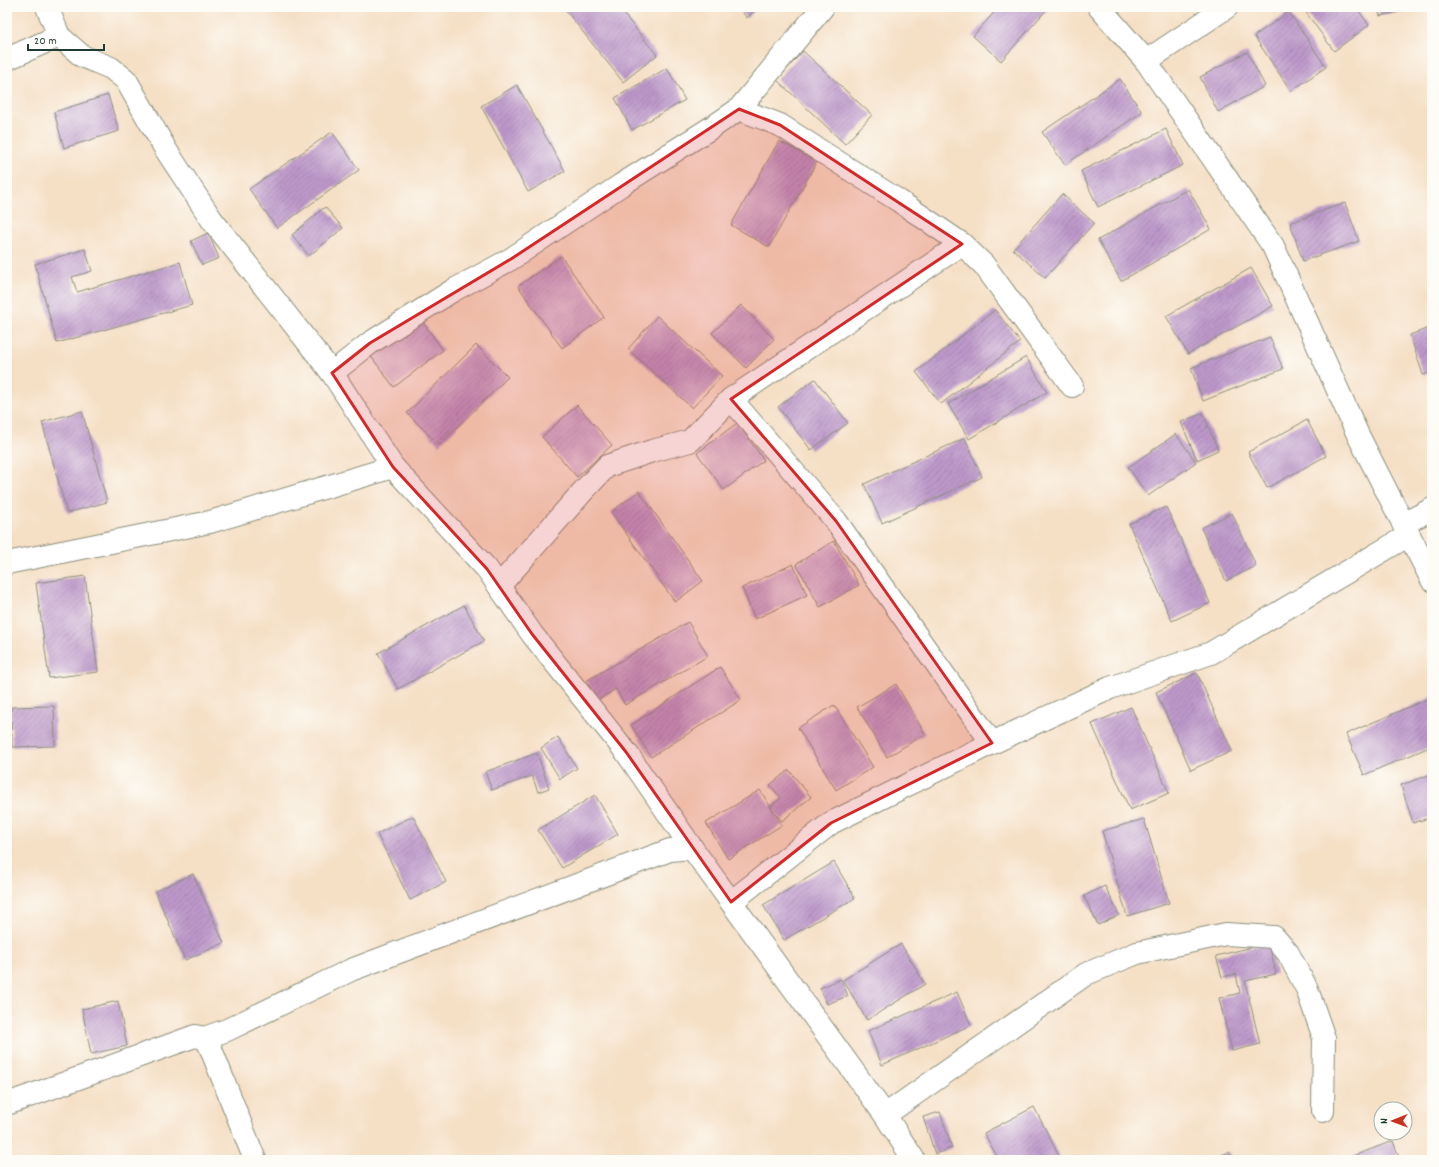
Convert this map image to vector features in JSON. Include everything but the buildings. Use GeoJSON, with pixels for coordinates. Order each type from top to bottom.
{"type":"FeatureCollection","features":[{"type":"Feature","properties":{"kind":"street"},"geometry":{"type":"LineString","coordinates":[[46,7],[59,36],[82,56],[111,68],[126,80],[166,150],[212,220],[332,373],[393,467],[487,569],[532,634],[626,752],[692,848],[885,1115],[914,1160]]}},
{"type":"Feature","properties":{"kind":"street"},"geometry":{"type":"LineString","coordinates":[[332,373],[370,343],[452,291],[511,259],[621,185],[739,109],[823,7]]}},
{"type":"Feature","properties":{"kind":"street"},"geometry":{"type":"LineString","coordinates":[[1099,7],[1146,61],[1273,246],[1358,435],[1432,580]]}},
{"type":"Feature","properties":{"kind":"street"},"geometry":{"type":"LineString","coordinates":[[1146,61],[1227,7]]}},
{"type":"Feature","properties":{"kind":"street"},"geometry":{"type":"LineString","coordinates":[[7,59],[59,36]]}},
{"type":"Feature","properties":{"kind":"street"},"geometry":{"type":"LineString","coordinates":[[739,109],[780,125],[899,201],[962,244],[984,265],[1072,386]]}},
{"type":"Feature","properties":{"kind":"street"},"geometry":{"type":"LineString","coordinates":[[499,586],[607,466],[652,451],[690,441],[731,399],[962,244]]}},
{"type":"Feature","properties":{"kind":"street"},"geometry":{"type":"LineString","coordinates":[[731,399],[836,521],[992,743]]}},
{"type":"Feature","properties":{"kind":"street"},"geometry":{"type":"LineString","coordinates":[[7,563],[210,522],[393,467]]}},
{"type":"Feature","properties":{"kind":"street"},"geometry":{"type":"LineString","coordinates":[[731,902],[831,823],[992,743],[1110,688],[1211,653],[1406,530],[1432,509]]}},
{"type":"Feature","properties":{"kind":"street"},"geometry":{"type":"LineString","coordinates":[[7,1104],[195,1036],[204,1038],[227,1030],[351,970],[670,850],[692,848]]}},
{"type":"Feature","properties":{"kind":"street"},"geometry":{"type":"LineString","coordinates":[[885,1115],[1086,974],[1137,953],[1226,934],[1274,937],[1291,959],[1307,989],[1324,1038],[1323,1111]]}},
{"type":"Feature","properties":{"kind":"street"},"geometry":{"type":"LineString","coordinates":[[204,1038],[209,1044],[255,1160]]}},
{"type":"Feature","properties":{"kind":"highlighted area"},"geometry":{"type":"Polygon","coordinates":[[[739,109],[780,125],[962,244],[731,399],[836,521],[992,743],[831,823],[731,902],[626,752],[532,634],[487,569],[393,467],[332,373],[370,343],[511,259],[739,109]]]}}]}
